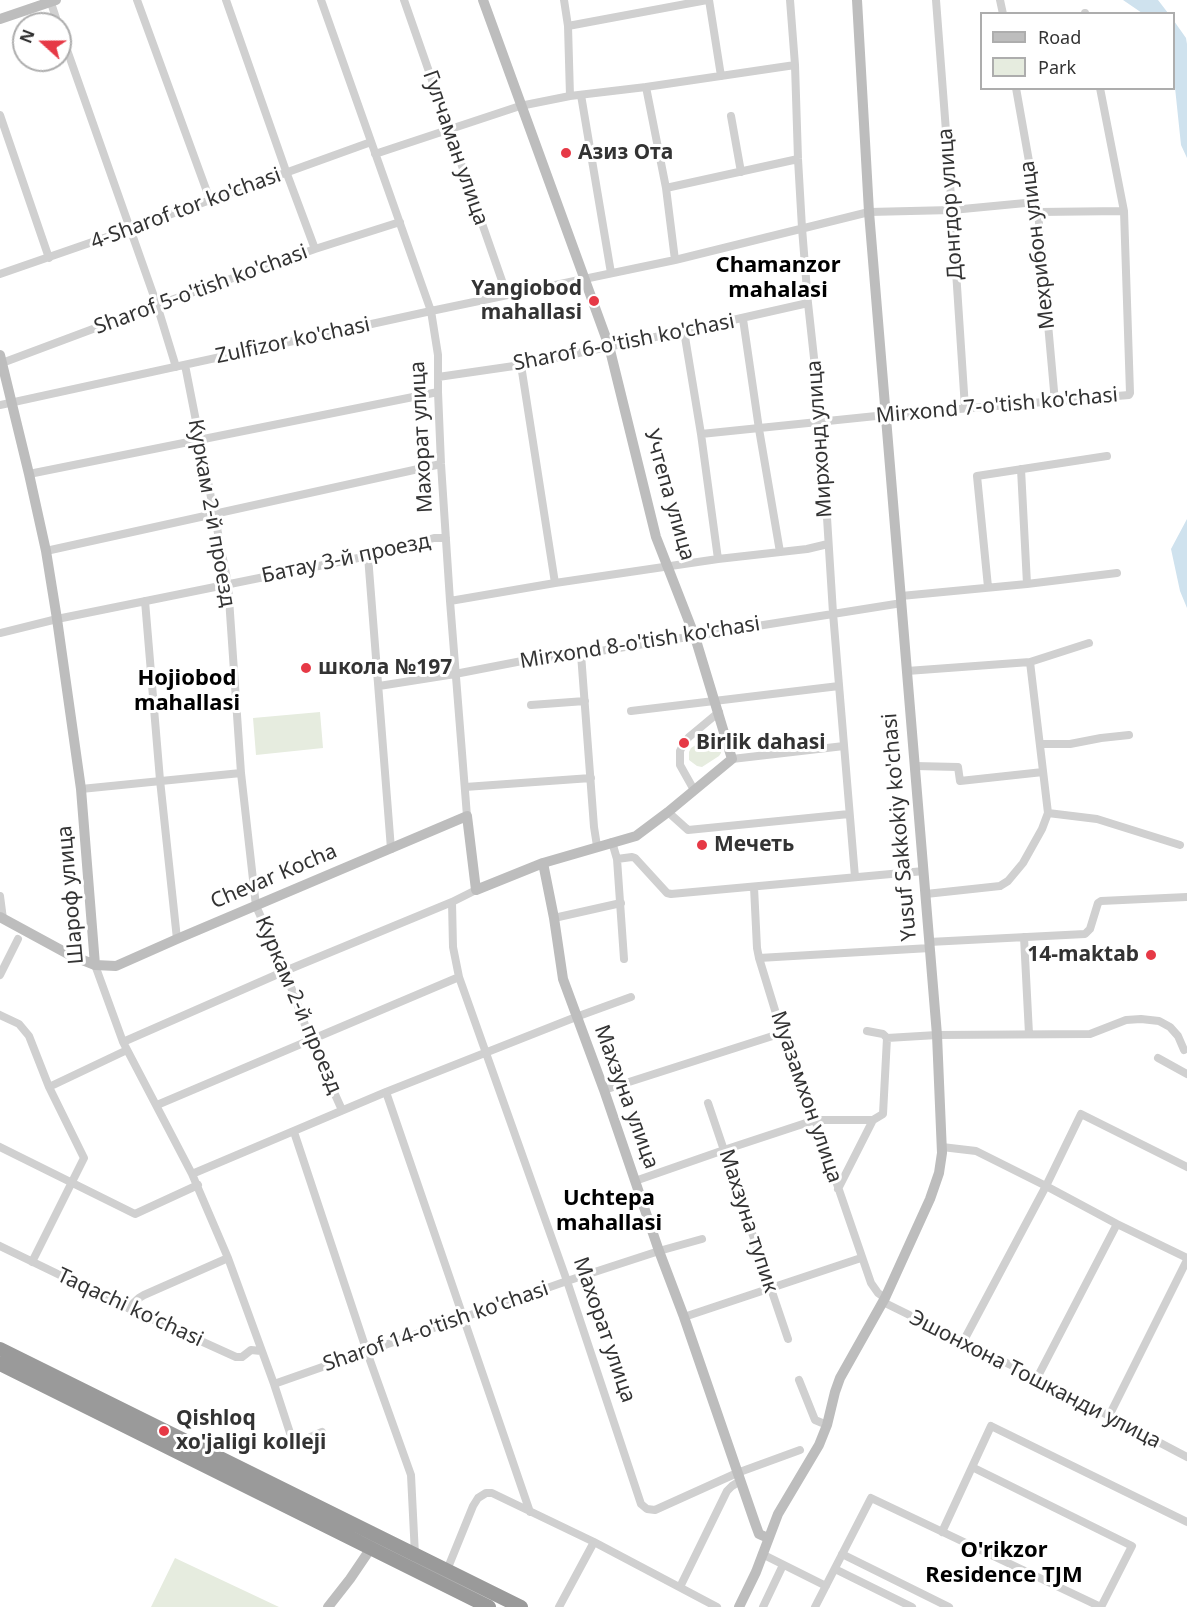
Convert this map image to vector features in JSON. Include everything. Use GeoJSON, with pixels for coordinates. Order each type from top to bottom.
{"type":"FeatureCollection","features":[{"type":"Feature","properties":{"kind":"highway"},"geometry":{"type":"LineString","coordinates":[[0,1349],[330,1520],[371,1548],[483,1601],[521,1607]]}},
{"type":"Feature","properties":{"kind":"highway"},"geometry":{"type":"LineString","coordinates":[[0,1364],[330,1520],[447,1570],[483,1601]]}},
{"type":"Feature","properties":{"kind":"street"},"geometry":{"type":"LineString","coordinates":[[137,0],[210,200]]}},
{"type":"Feature","properties":{"kind":"street"},"geometry":{"type":"LineString","coordinates":[[226,0],[315,249]]}},
{"type":"Feature","properties":{"kind":"street","name":"Махорат улица"},"geometry":{"type":"LineString","coordinates":[[321,0],[431,311],[438,355],[441,464],[466,816],[476,890]]}},
{"type":"Feature","properties":{"kind":"street","name":"Гулчаман улица"},"geometry":{"type":"LineString","coordinates":[[404,0],[507,295]]}},
{"type":"Feature","properties":{"kind":"street","name":"Учтепа улица"},"geometry":{"type":"LineString","coordinates":[[483,0],[609,346],[656,537],[695,637],[732,759]]}},
{"type":"Feature","properties":{"kind":"street"},"geometry":{"type":"LineString","coordinates":[[564,0],[568,26],[570,96]]}},
{"type":"Feature","properties":{"kind":"street"},"geometry":{"type":"LineString","coordinates":[[568,26],[708,0],[721,76]]}},
{"type":"Feature","properties":{"kind":"street","name":"Мирхонд улица"},"geometry":{"type":"LineString","coordinates":[[790,0],[802,228],[821,422],[833,613],[855,878]]}},
{"type":"Feature","properties":{"kind":"street","name":"Yusuf Sakkokiy ko'chasi"},"geometry":{"type":"LineString","coordinates":[[739,1607],[752,1581],[778,1514],[816,1451],[837,1385],[884,1300],[934,1186],[940,1167],[942,1147],[937,1035],[926,894],[869,212],[857,0]]}},
{"type":"Feature","properties":{"kind":"street","name":"Донгдор улица"},"geometry":{"type":"LineString","coordinates":[[936,0],[965,408]]}},
{"type":"Feature","properties":{"kind":"street"},"geometry":{"type":"LineString","coordinates":[[0,19],[52,1]]}},
{"type":"Feature","properties":{"kind":"street"},"geometry":{"type":"LineString","coordinates":[[72,64],[157,305],[176,367]]}},
{"type":"Feature","properties":{"kind":"street"},"geometry":{"type":"LineString","coordinates":[[375,154],[520,106],[570,96],[795,65]]}},
{"type":"Feature","properties":{"kind":"street"},"geometry":{"type":"LineString","coordinates":[[646,87],[666,188],[675,260]]}},
{"type":"Feature","properties":{"kind":"street","name":"Мехрибон улица"},"geometry":{"type":"LineString","coordinates":[[1016,90],[1038,212],[1055,402]]}},
{"type":"Feature","properties":{"kind":"street","name":"Mirxond 7-o'tish ko'chasi"},"geometry":{"type":"LineString","coordinates":[[700,434],[886,415],[1055,402],[1130,393],[1124,211],[1100,90]]}},
{"type":"Feature","properties":{"kind":"street"},"geometry":{"type":"LineString","coordinates":[[581,95],[612,273]]}},
{"type":"Feature","properties":{"kind":"street"},"geometry":{"type":"LineString","coordinates":[[0,115],[49,258]]}},
{"type":"Feature","properties":{"kind":"street"},"geometry":{"type":"LineString","coordinates":[[731,116],[741,172]]}},
{"type":"Feature","properties":{"kind":"street","name":"4-Sharof tor ko'chasi"},"geometry":{"type":"LineString","coordinates":[[0,274],[287,174],[371,142]]}},
{"type":"Feature","properties":{"kind":"street"},"geometry":{"type":"LineString","coordinates":[[666,188],[798,159]]}},
{"type":"Feature","properties":{"kind":"street","name":"Zulfizor ko'chasi"},"geometry":{"type":"LineString","coordinates":[[0,405],[675,260],[869,212],[952,210],[1036,202]]}},
{"type":"Feature","properties":{"kind":"street"},"geometry":{"type":"LineString","coordinates":[[1038,212],[1124,211]]}},
{"type":"Feature","properties":{"kind":"street","name":"Sharof 5-o'tish ko'chasi"},"geometry":{"type":"LineString","coordinates":[[1,359],[315,249],[400,222]]}},
{"type":"Feature","properties":{"kind":"street","name":"Sharof 6-o'tish ko'chasi"},"geometry":{"type":"LineString","coordinates":[[438,377],[521,364],[743,319],[808,303]]}},
{"type":"Feature","properties":{"kind":"street"},"geometry":{"type":"LineString","coordinates":[[743,319],[780,552]]}},
{"type":"Feature","properties":{"kind":"street"},"geometry":{"type":"LineString","coordinates":[[684,331],[718,559]]}},
{"type":"Feature","properties":{"kind":"street","name":"Шароф улица"},"geometry":{"type":"LineString","coordinates":[[1,359],[46,551],[57,618],[81,789],[95,965],[123,1042],[198,1185],[228,1258],[291,1436],[296,1441],[302,1441],[322,1432]]}},
{"type":"Feature","properties":{"kind":"street"},"geometry":{"type":"LineString","coordinates":[[521,364],[555,583]]}},
{"type":"Feature","properties":{"kind":"street","name":"Куркам 2-й проезд"},"geometry":{"type":"LineString","coordinates":[[184,365],[228,584],[241,773],[256,906],[342,1110]]}},
{"type":"Feature","properties":{"kind":"street"},"geometry":{"type":"LineString","coordinates":[[29,474],[438,392]]}},
{"type":"Feature","properties":{"kind":"street"},"geometry":{"type":"LineString","coordinates":[[988,587],[977,476],[1107,456]]}},
{"type":"Feature","properties":{"kind":"street"},"geometry":{"type":"LineString","coordinates":[[46,551],[441,464]]}},
{"type":"Feature","properties":{"kind":"street"},"geometry":{"type":"LineString","coordinates":[[1021,469],[1027,584]]}},
{"type":"Feature","properties":{"kind":"street","name":"Батау 3-й проезд"},"geometry":{"type":"LineString","coordinates":[[0,633],[57,618],[368,556],[434,538],[446,538]]}},
{"type":"Feature","properties":{"kind":"street"},"geometry":{"type":"LineString","coordinates":[[450,601],[555,583],[718,559],[807,549],[828,544]]}},
{"type":"Feature","properties":{"kind":"street"},"geometry":{"type":"LineString","coordinates":[[368,556],[391,849]]}},
{"type":"Feature","properties":{"kind":"street","name":"Mirxond 8-o'tish ko'chasi"},"geometry":{"type":"LineString","coordinates":[[379,686],[522,660],[581,654],[695,637],[901,600],[988,587],[1117,573]]}},
{"type":"Feature","properties":{"kind":"street"},"geometry":{"type":"LineString","coordinates":[[145,601],[160,780],[177,939]]}},
{"type":"Feature","properties":{"kind":"street"},"geometry":{"type":"LineString","coordinates":[[907,671],[1030,662],[1089,643]]}},
{"type":"Feature","properties":{"kind":"street"},"geometry":{"type":"LineString","coordinates":[[581,654],[597,846]]}},
{"type":"Feature","properties":{"kind":"street"},"geometry":{"type":"LineString","coordinates":[[926,894],[1000,886],[1008,881],[1023,863],[1042,829],[1048,813],[1030,662]]}},
{"type":"Feature","properties":{"kind":"street"},"geometry":{"type":"LineString","coordinates":[[631,711],[717,706],[839,686]]}},
{"type":"Feature","properties":{"kind":"street"},"geometry":{"type":"LineString","coordinates":[[531,705],[585,701]]}},
{"type":"Feature","properties":{"kind":"street"},"geometry":{"type":"LineString","coordinates":[[694,790],[680,765],[680,751],[684,743],[717,706]]}},
{"type":"Feature","properties":{"kind":"street"},"geometry":{"type":"LineString","coordinates":[[1041,744],[1070,744],[1129,735]]}},
{"type":"Feature","properties":{"kind":"street"},"geometry":{"type":"LineString","coordinates":[[123,1042],[285,971],[543,863],[636,836],[732,759],[844,746]]}},
{"type":"Feature","properties":{"kind":"street"},"geometry":{"type":"LineString","coordinates":[[915,766],[958,767],[960,781],[1043,772]]}},
{"type":"Feature","properties":{"kind":"street"},"geometry":{"type":"LineString","coordinates":[[81,789],[241,773]]}},
{"type":"Feature","properties":{"kind":"street"},"geometry":{"type":"LineString","coordinates":[[465,787],[591,778]]}},
{"type":"Feature","properties":{"kind":"street"},"geometry":{"type":"LineString","coordinates":[[668,812],[688,830],[849,814]]}},
{"type":"Feature","properties":{"kind":"street"},"geometry":{"type":"LineString","coordinates":[[1048,813],[1097,819],[1180,845]]}},
{"type":"Feature","properties":{"kind":"street","name":"Chevar Kocha"},"geometry":{"type":"LineString","coordinates":[[95,965],[116,966],[466,816]]}},
{"type":"Feature","properties":{"kind":"street"},"geometry":{"type":"LineString","coordinates":[[612,842],[617,859],[624,959]]}},
{"type":"Feature","properties":{"kind":"street"},"geometry":{"type":"LineString","coordinates":[[617,859],[635,858],[667,893],[671,894],[924,871]]}},
{"type":"Feature","properties":{"kind":"street","name":"Махзуна улица"},"geometry":{"type":"LineString","coordinates":[[543,863],[563,979],[759,1533],[768,1538]]}},
{"type":"Feature","properties":{"kind":"street","name":"Муазамхон улица"},"geometry":{"type":"LineString","coordinates":[[754,887],[757,948],[782,1033],[815,1120],[861,1258],[871,1283],[884,1300]]}},
{"type":"Feature","properties":{"kind":"street"},"geometry":{"type":"LineString","coordinates":[[0,896],[2,918],[70,955],[95,965]]}},
{"type":"Feature","properties":{"kind":"street"},"geometry":{"type":"LineString","coordinates":[[759,958],[1085,934],[1090,929],[1101,900],[1187,897]]}},
{"type":"Feature","properties":{"kind":"street","name":"Махорат улица"},"geometry":{"type":"LineString","coordinates":[[452,902],[453,947],[459,977],[567,1281],[641,1504],[647,1509],[655,1510],[800,1450]]}},
{"type":"Feature","properties":{"kind":"street"},"geometry":{"type":"LineString","coordinates":[[554,918],[621,903]]}},
{"type":"Feature","properties":{"kind":"street"},"geometry":{"type":"LineString","coordinates":[[1024,937],[1029,1034]]}},
{"type":"Feature","properties":{"kind":"street"},"geometry":{"type":"LineString","coordinates":[[0,975],[18,939]]}},
{"type":"Feature","properties":{"kind":"street"},"geometry":{"type":"LineString","coordinates":[[157,1105],[459,977]]}},
{"type":"Feature","properties":{"kind":"street"},"geometry":{"type":"LineString","coordinates":[[192,1174],[386,1092],[632,997]]}},
{"type":"Feature","properties":{"kind":"street"},"geometry":{"type":"LineString","coordinates":[[0,1015],[19,1024],[29,1036],[50,1087],[84,1158],[32,1262]]}},
{"type":"Feature","properties":{"kind":"street"},"geometry":{"type":"LineString","coordinates":[[867,1031],[883,1034],[887,1038],[937,1035],[1090,1034],[1126,1020],[1141,1019],[1159,1021],[1170,1027],[1178,1035],[1184,1050]]}},
{"type":"Feature","properties":{"kind":"street"},"geometry":{"type":"LineString","coordinates":[[603,1090],[782,1033]]}},
{"type":"Feature","properties":{"kind":"street"},"geometry":{"type":"LineString","coordinates":[[635,1181],[815,1120],[873,1120],[883,1114],[887,1038]]}},
{"type":"Feature","properties":{"kind":"street"},"geometry":{"type":"LineString","coordinates":[[50,1087],[127,1050]]}},
{"type":"Feature","properties":{"kind":"street"},"geometry":{"type":"LineString","coordinates":[[1158,1058],[1187,1074]]}},
{"type":"Feature","properties":{"kind":"street"},"geometry":{"type":"LineString","coordinates":[[386,1092],[530,1512]]}},
{"type":"Feature","properties":{"kind":"street","name":"Махзуна тупик"},"geometry":{"type":"LineString","coordinates":[[708,1103],[788,1339]]}},
{"type":"Feature","properties":{"kind":"street"},"geometry":{"type":"LineString","coordinates":[[963,1342],[1046,1186],[1081,1114],[1187,1167]]}},
{"type":"Feature","properties":{"kind":"street"},"geometry":{"type":"LineString","coordinates":[[838,1189],[873,1120]]}},
{"type":"Feature","properties":{"kind":"street"},"geometry":{"type":"LineString","coordinates":[[294,1132],[367,1352],[411,1475],[415,1555]]}},
{"type":"Feature","properties":{"kind":"street"},"geometry":{"type":"LineString","coordinates":[[0,1147],[135,1214],[198,1185]]}},
{"type":"Feature","properties":{"kind":"street"},"geometry":{"type":"LineString","coordinates":[[942,1147],[976,1151],[1187,1259],[1109,1416]]}},
{"type":"Feature","properties":{"kind":"street"},"geometry":{"type":"LineString","coordinates":[[1037,1378],[1117,1224]]}},
{"type":"Feature","properties":{"kind":"street","name":"Sharof 14-o'tish ko'chasi"},"geometry":{"type":"LineString","coordinates":[[274,1384],[567,1281],[702,1239]]}},
{"type":"Feature","properties":{"kind":"street","name":"Taqachi koʻchasi"},"geometry":{"type":"LineString","coordinates":[[0,1246],[236,1357],[240,1358],[251,1350],[261,1351]]}},
{"type":"Feature","properties":{"kind":"street"},"geometry":{"type":"LineString","coordinates":[[128,1308],[144,1295],[228,1258]]}},
{"type":"Feature","properties":{"kind":"street"},"geometry":{"type":"LineString","coordinates":[[684,1317],[861,1258]]}},
{"type":"Feature","properties":{"kind":"street","name":"Эшонхона Тошканди улица"},"geometry":{"type":"LineString","coordinates":[[884,1300],[1186,1453]]}},
{"type":"Feature","properties":{"kind":"street"},"geometry":{"type":"LineString","coordinates":[[799,1380],[815,1420],[826,1425]]}},
{"type":"Feature","properties":{"kind":"street"},"geometry":{"type":"LineString","coordinates":[[942,1532],[991,1426],[1187,1522]]}},
{"type":"Feature","properties":{"kind":"street"},"geometry":{"type":"LineString","coordinates":[[815,1607],[870,1498],[1101,1607],[1132,1546],[972,1467]]}},
{"type":"Feature","properties":{"kind":"street"},"geometry":{"type":"LineString","coordinates":[[680,1587],[727,1491],[739,1477]]}},
{"type":"Feature","properties":{"kind":"street"},"geometry":{"type":"LineString","coordinates":[[447,1570],[473,1506],[478,1498],[492,1493],[594,1542],[717,1607]]}},
{"type":"Feature","properties":{"kind":"street"},"geometry":{"type":"LineString","coordinates":[[559,1607],[594,1542]]}},
{"type":"Feature","properties":{"kind":"street"},"geometry":{"type":"LineString","coordinates":[[328,1607],[371,1548]]}},
{"type":"Feature","properties":{"kind":"street"},"geometry":{"type":"LineString","coordinates":[[762,1554],[826,1586]]}},
{"type":"Feature","properties":{"kind":"street"},"geometry":{"type":"LineString","coordinates":[[842,1554],[949,1607]]}},
{"type":"Feature","properties":{"kind":"street"},"geometry":{"type":"LineString","coordinates":[[763,1607],[783,1565]]}},
{"type":"Feature","properties":{"kind":"street"},"geometry":{"type":"LineString","coordinates":[[835,1569],[912,1607]]}},
{"type":"Feature","properties":{"kind":"green space"},"geometry":{"type":"Polygon","coordinates":[[[320,712],[323,748],[256,755],[253,718],[320,712]]]}},
{"type":"Feature","properties":{"kind":"green space"},"geometry":{"type":"Polygon","coordinates":[[[711,735],[720,739],[721,753],[702,767],[697,766],[689,760],[689,752],[691,748],[711,735]]]}},
{"type":"Feature","properties":{"kind":"green space"},"geometry":{"type":"Polygon","coordinates":[[[175,1558],[279,1607],[151,1607],[175,1558]]]}},
{"type":"Feature","properties":{"kind":"water"},"geometry":{"type":"Polygon","coordinates":[[[1123,0],[1158,0],[1167,12],[1141,12],[1123,0]]]}},
{"type":"Feature","properties":{"kind":"water"},"geometry":{"type":"Polygon","coordinates":[[[1175,22],[1186,38],[1187,44],[1187,158],[1181,145],[1175,88],[1175,22]]]}},
{"type":"Feature","properties":{"kind":"water"},"geometry":{"type":"Polygon","coordinates":[[[1187,519],[1187,608],[1180,591],[1171,549],[1187,519]]]}},
{"type":"Feature","properties":{"kind":"place","name":"Азиз Ота"},"geometry":{"type":"Point","coordinates":[566,153]}},
{"type":"Feature","properties":{"kind":"place","name":"Yangiobod mahallasi"},"geometry":{"type":"Point","coordinates":[594,301]}},
{"type":"Feature","properties":{"kind":"place","name":"школа №197"},"geometry":{"type":"Point","coordinates":[306,668]}},
{"type":"Feature","properties":{"kind":"place","name":"Birlik dahasi"},"geometry":{"type":"Point","coordinates":[684,743]}},
{"type":"Feature","properties":{"kind":"place","name":"Мечеть"},"geometry":{"type":"Point","coordinates":[702,845]}},
{"type":"Feature","properties":{"kind":"place","name":"14-maktab"},"geometry":{"type":"Point","coordinates":[1151,955]}},
{"type":"Feature","properties":{"kind":"place","name":"Qishloq xo'jaligi kolleji"},"geometry":{"type":"Point","coordinates":[164,1431]}},
{"type":"Feature","properties":{"kind":"district","name":"Chamanzor mahalasi"},"geometry":{"type":"Point","coordinates":[778,278]}},
{"type":"Feature","properties":{"kind":"district","name":"Hojiobod mahallasi"},"geometry":{"type":"Point","coordinates":[187,692]}},
{"type":"Feature","properties":{"kind":"district","name":"Uchtepa mahallasi"},"geometry":{"type":"Point","coordinates":[609,1212]}},
{"type":"Feature","properties":{"kind":"district","name":"O'rikzor Residence TJM"},"geometry":{"type":"Point","coordinates":[1004,1564]}}]}
